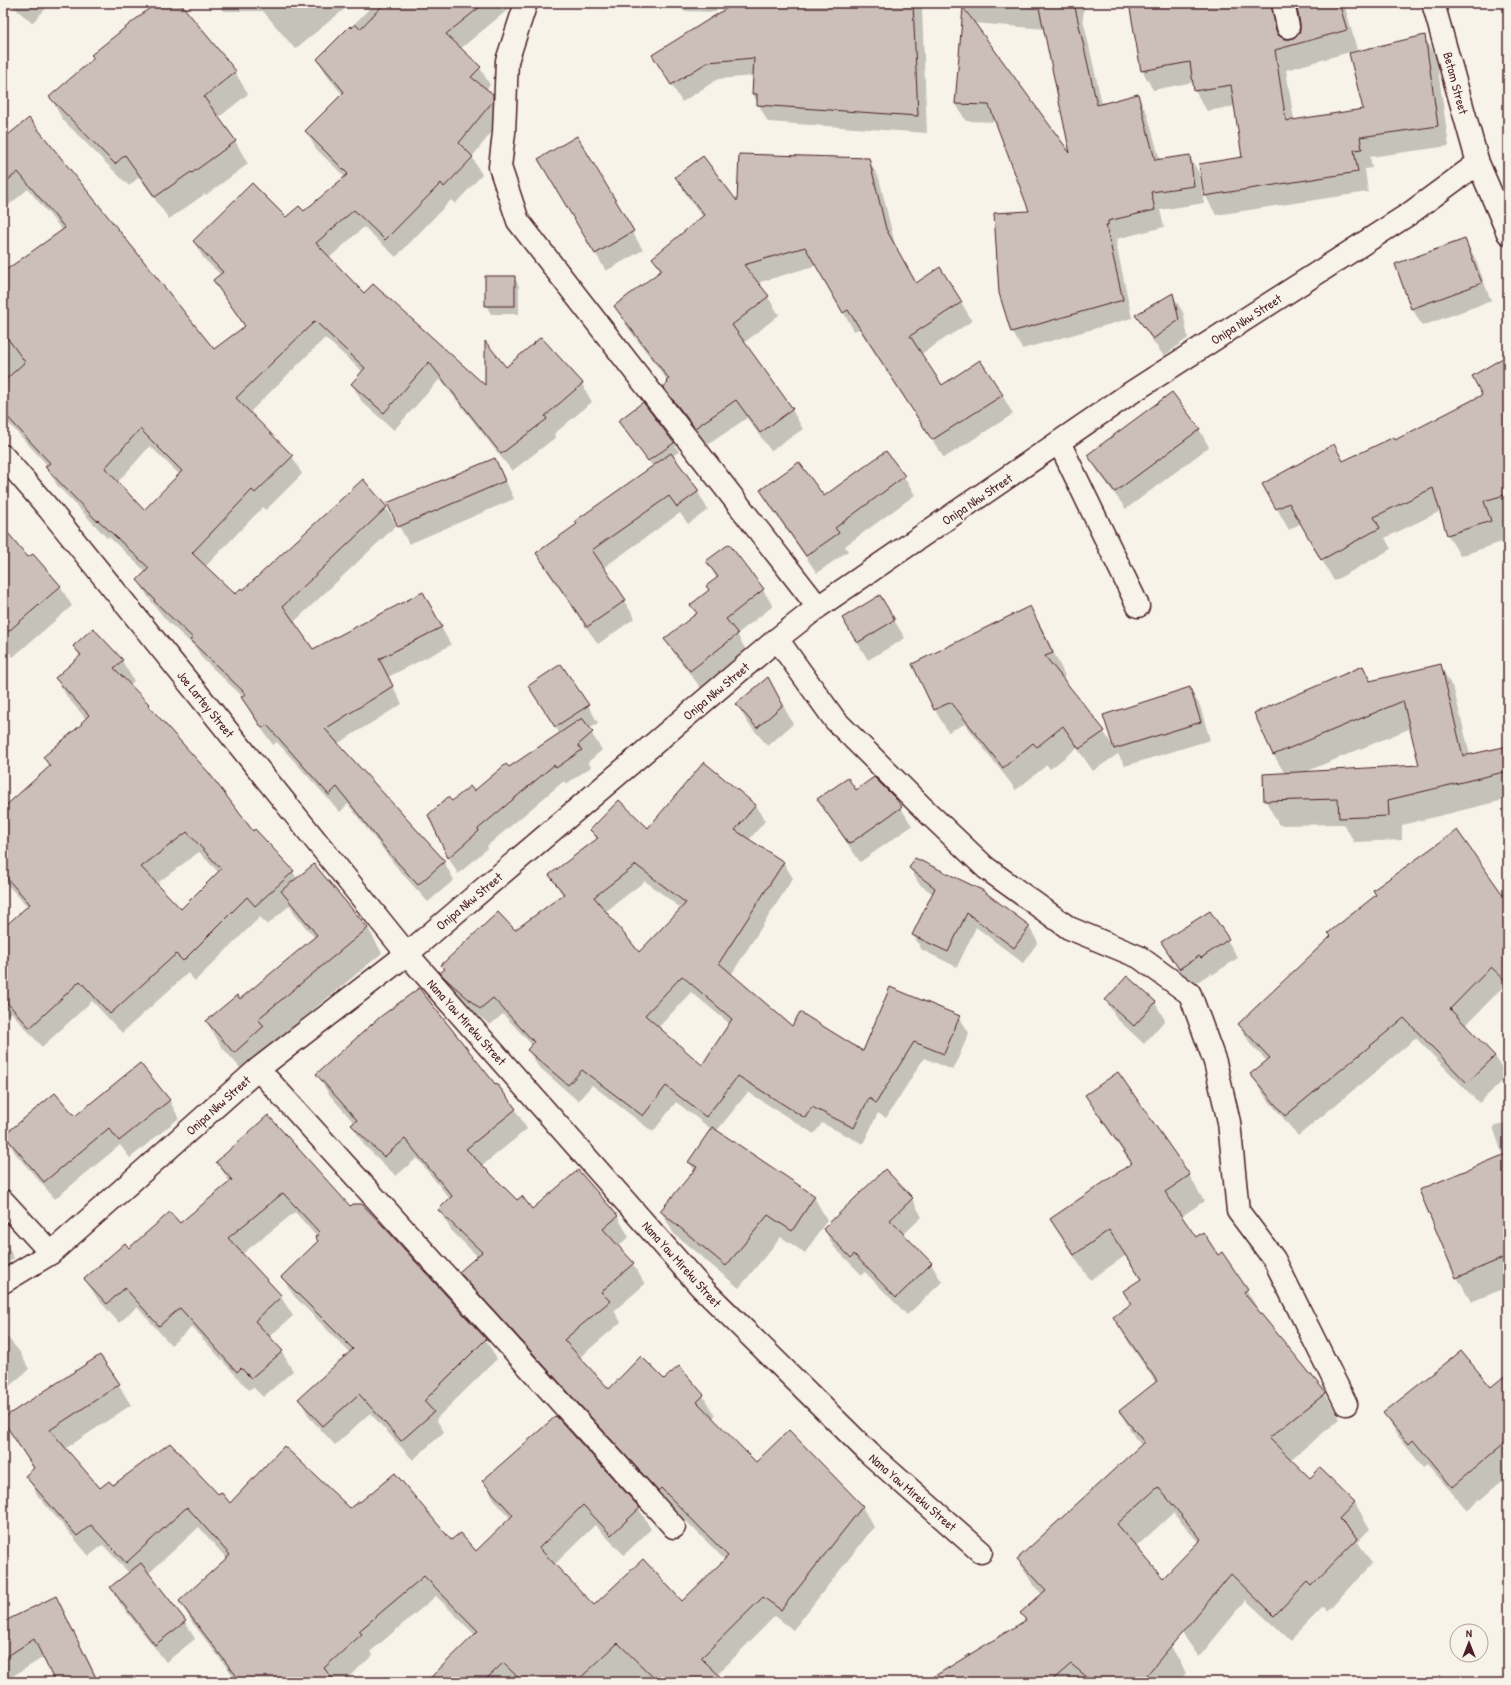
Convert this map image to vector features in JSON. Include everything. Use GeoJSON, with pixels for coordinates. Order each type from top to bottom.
{"type":"FeatureCollection","features":[{"type":"Feature","properties":{"kind":"street"},"geometry":{"type":"LineString","coordinates":[[526,3],[507,61],[504,132],[500,167],[518,221],[818,607]]}},
{"type":"Feature","properties":{"kind":"street"},"geometry":{"type":"LineString","coordinates":[[1283,3],[1288,27]]}},
{"type":"Feature","properties":{"kind":"street","name":"Betom Street"},"geometry":{"type":"LineString","coordinates":[[1433,3],[1478,164],[1508,233]]}},
{"type":"Feature","properties":{"kind":"street","name":"Onipa Nkw Street"},"geometry":{"type":"LineString","coordinates":[[3,1282],[51,1253],[258,1069],[407,954],[777,639],[818,607],[1126,396],[1409,214],[1478,164]]}},
{"type":"Feature","properties":{"kind":"street"},"geometry":{"type":"LineString","coordinates":[[1060,442],[1138,606]]}},
{"type":"Feature","properties":{"kind":"street","name":"Joe Lartey Street"},"geometry":{"type":"LineString","coordinates":[[3,456],[49,509],[407,954]]}},
{"type":"Feature","properties":{"kind":"street"},"geometry":{"type":"LineString","coordinates":[[777,639],[835,720],[923,808],[986,868],[1069,928],[1139,957],[1190,994],[1215,1062],[1229,1122],[1238,1211],[1274,1260],[1346,1404]]}},
{"type":"Feature","properties":{"kind":"street","name":"Nana Yaw Mireku Street"},"geometry":{"type":"LineString","coordinates":[[407,954],[700,1286],[869,1453],[981,1552]]}},
{"type":"Feature","properties":{"kind":"street"},"geometry":{"type":"LineString","coordinates":[[258,1069],[674,1527]]}},
{"type":"Feature","properties":{"kind":"street"},"geometry":{"type":"LineString","coordinates":[[3,1201],[51,1253]]}},
{"type":"Feature","properties":{"kind":"building"},"geometry":{"type":"Polygon","coordinates":[[[156,3],[180,3],[236,71],[204,97],[236,141],[192,173],[191,172],[155,197],[125,155],[115,164],[49,97],[94,58],[91,55],[156,3]]]}},
{"type":"Feature","properties":{"kind":"building"},"geometry":{"type":"Polygon","coordinates":[[[385,3],[485,3],[446,34],[481,67],[471,77],[493,94],[493,101],[459,143],[473,157],[444,187],[441,183],[385,240],[354,210],[316,243],[364,293],[373,284],[485,385],[485,341],[506,367],[541,337],[583,383],[545,416],[547,419],[501,454],[429,362],[384,413],[351,384],[365,368],[315,321],[236,398],[293,456],[255,493],[252,490],[192,553],[235,594],[241,588],[243,590],[363,479],[387,507],[283,606],[313,649],[423,592],[442,627],[379,659],[393,686],[325,729],[445,861],[418,885],[388,852],[337,787],[329,795],[267,725],[262,728],[241,697],[246,694],[190,640],[193,638],[154,601],[155,600],[137,580],[149,568],[98,520],[97,521],[45,467],[50,463],[3,412],[3,382],[25,362],[3,332],[3,272],[65,228],[18,172],[3,184],[3,139],[29,118],[214,349],[245,326],[213,280],[223,272],[193,241],[252,183],[286,217],[299,206],[304,211],[348,174],[305,131],[344,92],[317,59],[350,26],[352,28],[355,24],[360,29],[385,3]],[[140,429],[105,468],[144,510],[182,471],[140,429]]]}},
{"type":"Feature","properties":{"kind":"building"},"geometry":{"type":"Polygon","coordinates":[[[735,3],[913,3],[918,116],[757,105],[757,94],[752,94],[754,58],[708,62],[671,85],[652,55],[735,3]]]}},
{"type":"Feature","properties":{"kind":"building"},"geometry":{"type":"Polygon","coordinates":[[[1038,3],[1074,3],[1097,105],[1138,94],[1155,160],[1190,155],[1194,186],[1151,192],[1155,210],[1108,221],[1108,225],[1106,225],[1123,300],[1011,332],[999,293],[994,213],[1029,211],[989,105],[955,104],[963,7],[1070,153],[1038,3]]]}},
{"type":"Feature","properties":{"kind":"building"},"geometry":{"type":"Polygon","coordinates":[[[1129,3],[1271,3],[1278,35],[1284,39],[1290,39],[1297,36],[1300,31],[1296,3],[1339,3],[1347,30],[1275,50],[1286,121],[1363,109],[1349,53],[1425,35],[1438,126],[1360,137],[1362,149],[1354,150],[1358,172],[1204,196],[1199,164],[1242,157],[1231,85],[1194,91],[1190,62],[1141,71],[1129,3]]]}},
{"type":"Feature","properties":{"kind":"building"},"geometry":{"type":"Polygon","coordinates":[[[577,136],[634,231],[595,254],[538,159],[577,136]]]}},
{"type":"Feature","properties":{"kind":"building"},"geometry":{"type":"Polygon","coordinates":[[[739,154],[869,158],[886,229],[916,283],[940,267],[962,302],[910,336],[942,385],[980,360],[1003,395],[932,440],[848,310],[843,313],[805,247],[744,265],[769,296],[732,325],[793,409],[760,433],[736,400],[695,428],[663,387],[668,383],[666,381],[669,379],[614,306],[662,270],[652,258],[704,215],[675,177],[703,156],[737,201],[739,154]]]}},
{"type":"Feature","properties":{"kind":"building"},"geometry":{"type":"Polygon","coordinates":[[[1465,239],[1482,283],[1411,309],[1395,264],[1465,239]]]}},
{"type":"Feature","properties":{"kind":"building"},"geometry":{"type":"Polygon","coordinates":[[[485,276],[515,276],[515,306],[485,306],[485,276]]]}},
{"type":"Feature","properties":{"kind":"building"},"geometry":{"type":"Polygon","coordinates":[[[1173,293],[1179,320],[1153,339],[1135,315],[1173,293]]]}},
{"type":"Feature","properties":{"kind":"building"},"geometry":{"type":"Polygon","coordinates":[[[1508,355],[1508,494],[1484,501],[1491,521],[1447,535],[1433,488],[1374,517],[1380,528],[1321,560],[1289,503],[1276,509],[1262,484],[1334,444],[1343,461],[1394,437],[1395,440],[1482,395],[1472,376],[1508,355]]]}},
{"type":"Feature","properties":{"kind":"building"},"geometry":{"type":"Polygon","coordinates":[[[1172,392],[1200,429],[1115,492],[1087,455],[1172,392]]]}},
{"type":"Feature","properties":{"kind":"building"},"geometry":{"type":"Polygon","coordinates":[[[643,402],[674,443],[648,461],[618,421],[643,402]]]}},
{"type":"Feature","properties":{"kind":"building"},"geometry":{"type":"Polygon","coordinates":[[[886,451],[905,476],[835,528],[839,533],[806,556],[760,490],[799,462],[824,496],[886,451]]]}},
{"type":"Feature","properties":{"kind":"building"},"geometry":{"type":"Polygon","coordinates":[[[671,453],[699,491],[677,507],[669,496],[592,550],[626,600],[587,627],[536,553],[577,524],[575,521],[671,453]]]}},
{"type":"Feature","properties":{"kind":"building"},"geometry":{"type":"Polygon","coordinates":[[[495,458],[505,481],[398,527],[387,503],[495,458]]]}},
{"type":"Feature","properties":{"kind":"building"},"geometry":{"type":"Polygon","coordinates":[[[3,527],[28,557],[33,554],[61,586],[3,636],[3,527]]]}},
{"type":"Feature","properties":{"kind":"building"},"geometry":{"type":"Polygon","coordinates":[[[729,544],[764,589],[726,619],[738,634],[690,671],[664,639],[697,613],[690,605],[709,590],[706,586],[718,577],[706,561],[729,544]]]}},
{"type":"Feature","properties":{"kind":"building"},"geometry":{"type":"Polygon","coordinates":[[[880,595],[895,620],[857,643],[842,618],[880,595]]]}},
{"type":"Feature","properties":{"kind":"building"},"geometry":{"type":"Polygon","coordinates":[[[1030,606],[1053,653],[1045,656],[1105,731],[1079,749],[1063,726],[1037,747],[1033,743],[1003,768],[951,702],[934,710],[912,664],[1030,606]]]}},
{"type":"Feature","properties":{"kind":"building"},"geometry":{"type":"Polygon","coordinates":[[[93,628],[123,660],[114,668],[149,704],[148,705],[209,773],[253,831],[255,829],[294,871],[255,906],[247,897],[183,961],[176,954],[110,1014],[80,981],[30,1028],[3,998],[3,928],[30,904],[3,874],[3,808],[50,766],[43,757],[82,724],[81,723],[89,715],[55,678],[81,655],[73,646],[93,628]],[[187,832],[141,867],[181,909],[221,869],[187,832]]]}},
{"type":"Feature","properties":{"kind":"building"},"geometry":{"type":"Polygon","coordinates":[[[561,664],[589,705],[555,727],[528,686],[561,664]]]}},
{"type":"Feature","properties":{"kind":"building"},"geometry":{"type":"Polygon","coordinates":[[[1441,664],[1463,756],[1508,746],[1508,771],[1388,800],[1389,816],[1339,818],[1338,799],[1264,801],[1263,774],[1419,765],[1403,701],[1273,755],[1254,713],[1363,666],[1370,681],[1441,664]]]}},
{"type":"Feature","properties":{"kind":"building"},"geometry":{"type":"Polygon","coordinates":[[[768,677],[783,705],[757,728],[736,704],[768,677]]]}},
{"type":"Feature","properties":{"kind":"building"},"geometry":{"type":"Polygon","coordinates":[[[1190,687],[1201,722],[1114,749],[1103,715],[1190,687]]]}},
{"type":"Feature","properties":{"kind":"building"},"geometry":{"type":"Polygon","coordinates":[[[582,718],[593,732],[578,745],[582,750],[556,768],[554,765],[478,829],[479,831],[448,858],[428,815],[448,797],[452,801],[470,786],[474,791],[506,764],[509,767],[582,718]]]}},
{"type":"Feature","properties":{"kind":"building"},"geometry":{"type":"Polygon","coordinates":[[[704,762],[756,805],[735,830],[784,862],[719,963],[792,1026],[800,1012],[863,1051],[890,987],[960,1016],[944,1054],[914,1042],[876,1103],[869,1098],[854,1128],[812,1107],[805,1118],[738,1076],[706,1117],[666,1086],[643,1116],[582,1070],[568,1085],[527,1050],[534,1042],[493,998],[480,1009],[440,973],[445,969],[441,965],[498,912],[515,930],[564,894],[549,875],[598,838],[590,830],[619,800],[648,828],[704,762]],[[636,865],[594,897],[639,952],[686,903],[636,865]],[[682,976],[645,1015],[702,1065],[732,1019],[682,976]]]}},
{"type":"Feature","properties":{"kind":"building"},"geometry":{"type":"Polygon","coordinates":[[[874,777],[902,807],[849,844],[817,799],[848,778],[856,790],[874,777]]]}},
{"type":"Feature","properties":{"kind":"building"},"geometry":{"type":"Polygon","coordinates":[[[1457,830],[1508,902],[1508,983],[1491,967],[1450,1009],[1495,1056],[1467,1083],[1404,1018],[1285,1116],[1250,1074],[1270,1058],[1238,1024],[1331,936],[1328,933],[1376,895],[1373,890],[1457,830]]]}},
{"type":"Feature","properties":{"kind":"building"},"geometry":{"type":"Polygon","coordinates":[[[915,858],[982,890],[1030,926],[1014,948],[967,913],[948,952],[912,935],[935,888],[909,868],[915,858]]]}},
{"type":"Feature","properties":{"kind":"building"},"geometry":{"type":"Polygon","coordinates":[[[314,864],[368,928],[258,1019],[264,1026],[234,1053],[206,1021],[237,995],[240,999],[317,935],[281,891],[314,864]]]}},
{"type":"Feature","properties":{"kind":"building"},"geometry":{"type":"Polygon","coordinates":[[[1210,911],[1229,939],[1201,958],[1199,956],[1179,969],[1161,942],[1210,911]]]}},
{"type":"Feature","properties":{"kind":"building"},"geometry":{"type":"Polygon","coordinates":[[[1127,976],[1156,1002],[1134,1026],[1105,1000],[1127,976]]]}},
{"type":"Feature","properties":{"kind":"building"},"geometry":{"type":"Polygon","coordinates":[[[419,988],[516,1109],[466,1149],[517,1200],[522,1196],[532,1209],[578,1170],[618,1216],[603,1229],[634,1263],[601,1292],[610,1301],[564,1340],[609,1389],[641,1356],[664,1379],[679,1366],[704,1395],[697,1402],[756,1462],[789,1430],[863,1506],[781,1610],[763,1597],[701,1658],[726,1682],[658,1682],[618,1643],[576,1682],[523,1682],[503,1663],[483,1682],[426,1682],[478,1631],[424,1576],[359,1631],[362,1634],[324,1668],[335,1682],[241,1682],[179,1601],[230,1555],[187,1507],[126,1563],[91,1525],[77,1536],[25,1476],[34,1468],[3,1421],[3,1418],[100,1355],[120,1384],[50,1430],[100,1488],[109,1481],[113,1485],[170,1443],[218,1494],[221,1492],[230,1503],[284,1446],[350,1508],[359,1501],[360,1502],[395,1473],[451,1540],[460,1533],[476,1551],[513,1515],[482,1481],[556,1416],[640,1508],[611,1535],[583,1505],[539,1548],[594,1605],[643,1559],[682,1601],[728,1556],[661,1488],[658,1491],[459,1272],[482,1252],[438,1210],[452,1196],[405,1139],[384,1157],[351,1125],[357,1120],[316,1074],[380,1017],[419,988]]]}},
{"type":"Feature","properties":{"kind":"building"},"geometry":{"type":"Polygon","coordinates":[[[140,1063],[170,1100],[119,1141],[109,1128],[44,1182],[4,1135],[55,1093],[75,1116],[140,1063]]]}},
{"type":"Feature","properties":{"kind":"building"},"geometry":{"type":"Polygon","coordinates":[[[1118,1072],[1190,1175],[1165,1192],[1196,1237],[1203,1232],[1218,1255],[1222,1252],[1248,1290],[1244,1293],[1326,1393],[1269,1438],[1310,1478],[1320,1468],[1355,1502],[1339,1519],[1358,1538],[1311,1586],[1307,1582],[1274,1616],[1231,1574],[1141,1682],[1093,1682],[1071,1664],[1050,1682],[925,1682],[1026,1620],[1020,1613],[1046,1590],[1017,1559],[1144,1442],[1119,1411],[1157,1381],[1113,1317],[1131,1304],[1123,1291],[1141,1279],[1109,1230],[1074,1255],[1050,1219],[1132,1163],[1085,1095],[1118,1072]],[[1158,1487],[1117,1524],[1163,1578],[1201,1539],[1158,1487]]]}},
{"type":"Feature","properties":{"kind":"building"},"geometry":{"type":"Polygon","coordinates":[[[268,1115],[350,1206],[352,1204],[362,1204],[486,1339],[424,1401],[434,1412],[401,1441],[359,1394],[323,1426],[298,1399],[353,1349],[281,1277],[318,1241],[315,1237],[320,1233],[283,1193],[228,1238],[282,1296],[255,1321],[283,1351],[251,1378],[241,1368],[237,1372],[180,1308],[159,1326],[125,1288],[107,1304],[84,1279],[125,1243],[129,1248],[170,1212],[180,1223],[232,1180],[216,1162],[268,1115]]]}},
{"type":"Feature","properties":{"kind":"building"},"geometry":{"type":"Polygon","coordinates":[[[712,1127],[815,1196],[792,1231],[768,1215],[726,1266],[660,1211],[697,1167],[688,1162],[712,1127]]]}},
{"type":"Feature","properties":{"kind":"building"},"geometry":{"type":"Polygon","coordinates":[[[1508,1153],[1508,1256],[1456,1278],[1419,1190],[1508,1153]]]}},
{"type":"Feature","properties":{"kind":"building"},"geometry":{"type":"Polygon","coordinates":[[[885,1169],[913,1198],[890,1220],[932,1263],[896,1298],[854,1254],[851,1258],[823,1229],[885,1169]]]}},
{"type":"Feature","properties":{"kind":"building"},"geometry":{"type":"Polygon","coordinates":[[[1461,1351],[1491,1387],[1508,1373],[1508,1440],[1452,1487],[1413,1440],[1409,1444],[1383,1413],[1461,1351]]]}},
{"type":"Feature","properties":{"kind":"building"},"geometry":{"type":"Polygon","coordinates":[[[141,1563],[186,1621],[155,1645],[110,1587],[141,1563]]]}},
{"type":"Feature","properties":{"kind":"building"},"geometry":{"type":"Polygon","coordinates":[[[56,1596],[98,1682],[55,1682],[34,1639],[3,1659],[3,1622],[56,1596]]]}}]}
